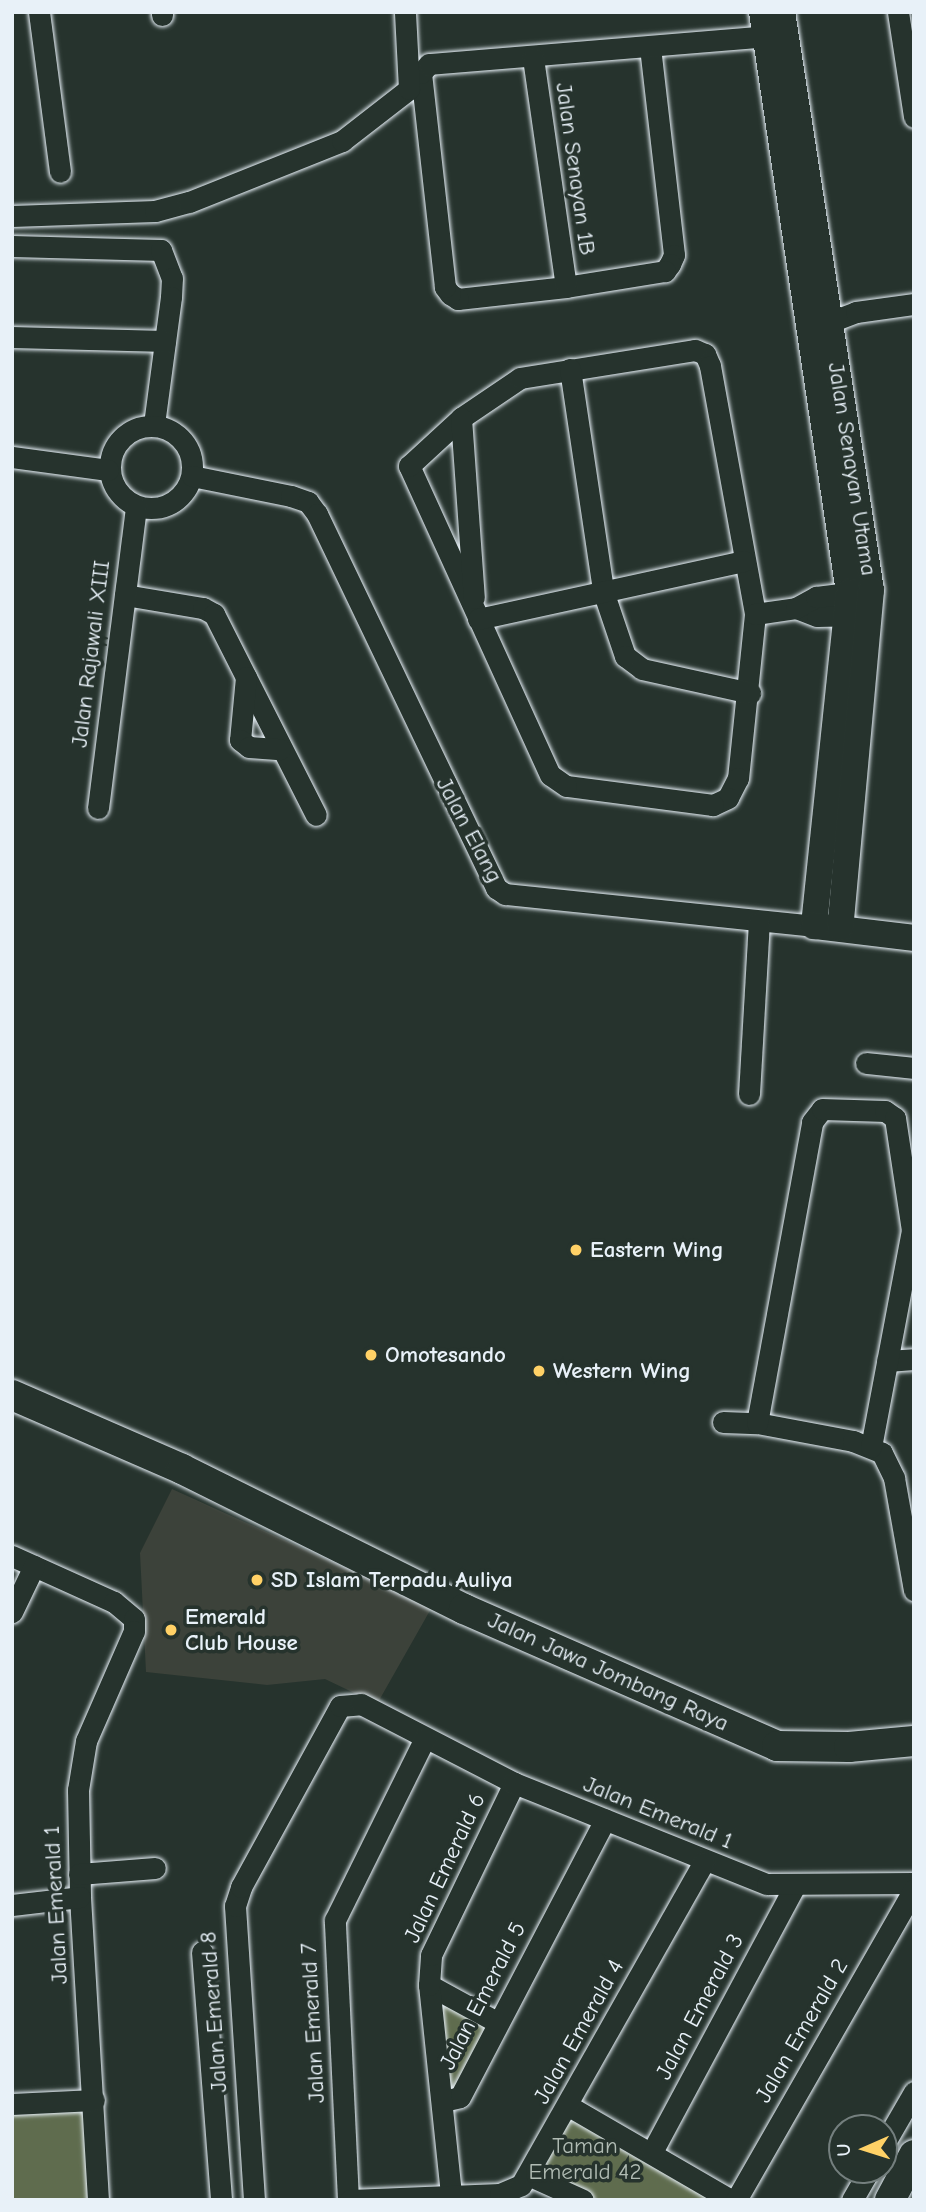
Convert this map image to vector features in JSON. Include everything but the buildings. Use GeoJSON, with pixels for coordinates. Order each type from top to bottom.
{"type":"FeatureCollection","features":[{"type":"Feature","properties":{"kind":"main road","name":"Jalan Jawa Jombang Raya"},"geometry":{"type":"LineString","coordinates":[[12,1395],[182,1469],[464,1609],[777,1746],[849,1747],[914,1741]]}},
{"type":"Feature","properties":{"kind":"main road"},"geometry":{"type":"LineString","coordinates":[[890,2200],[914,2155]]}},
{"type":"Feature","properties":{"kind":"street"},"geometry":{"type":"LineString","coordinates":[[39,12],[60,172]]}},
{"type":"Feature","properties":{"kind":"street"},"geometry":{"type":"LineString","coordinates":[[12,216],[155,211],[189,202],[342,141],[409,89],[405,12]]}},
{"type":"Feature","properties":{"kind":"street"},"geometry":{"type":"LineString","coordinates":[[898,12],[914,117]]}},
{"type":"Feature","properties":{"kind":"street"},"geometry":{"type":"LineString","coordinates":[[650,47],[674,255],[665,271],[566,287],[458,299],[445,287],[421,73],[429,64],[650,47],[735,36],[774,24]]}},
{"type":"Feature","properties":{"kind":"street","name":"Jalan Senayan Utama"},"geometry":{"type":"LineString","coordinates":[[774,24],[828,315],[860,603],[827,927]]}},
{"type":"Feature","properties":{"kind":"street","name":"Jalan Senayan Utama"},"geometry":{"type":"LineString","coordinates":[[774,24],[860,603]]}},
{"type":"Feature","properties":{"kind":"street","name":"Jalan Senayan 1B"},"geometry":{"type":"LineString","coordinates":[[533,58],[566,287]]}},
{"type":"Feature","properties":{"kind":"street"},"geometry":{"type":"LineString","coordinates":[[12,246],[161,250],[172,278],[154,424]]}},
{"type":"Feature","properties":{"kind":"street"},"geometry":{"type":"LineString","coordinates":[[828,315],[914,304]]}},
{"type":"Feature","properties":{"kind":"street"},"geometry":{"type":"LineString","coordinates":[[12,337],[165,341]]}},
{"type":"Feature","properties":{"kind":"street"},"geometry":{"type":"LineString","coordinates":[[695,350],[705,354],[755,614],[750,693],[738,778],[728,798],[713,806],[566,786],[550,775],[409,466],[461,418],[520,378],[570,369],[695,350]]}},
{"type":"Feature","properties":{"kind":"street"},"geometry":{"type":"LineString","coordinates":[[570,369],[603,591],[632,665],[750,693]]}},
{"type":"Feature","properties":{"kind":"street"},"geometry":{"type":"LineString","coordinates":[[461,418],[477,614]]}},
{"type":"Feature","properties":{"kind":"street"},"geometry":{"type":"LineString","coordinates":[[154,424],[176,433],[191,452],[192,476],[181,497],[159,509],[136,507],[116,492],[108,470],[113,446],[131,429],[154,424]]}},
{"type":"Feature","properties":{"kind":"street"},"geometry":{"type":"LineString","coordinates":[[12,457],[108,470]]}},
{"type":"Feature","properties":{"kind":"street","name":"Jalan Elang"},"geometry":{"type":"LineString","coordinates":[[192,476],[291,496],[308,502],[317,514],[496,888],[505,894],[914,938]]}},
{"type":"Feature","properties":{"kind":"street","name":"Jalan Rajawali XIII"},"geometry":{"type":"LineString","coordinates":[[98,808],[136,507]]}},
{"type":"Feature","properties":{"kind":"street"},"geometry":{"type":"LineString","coordinates":[[477,614],[744,561]]}},
{"type":"Feature","properties":{"kind":"street"},"geometry":{"type":"LineString","coordinates":[[125,595],[209,611],[246,675],[280,749],[316,815]]}},
{"type":"Feature","properties":{"kind":"street"},"geometry":{"type":"LineString","coordinates":[[755,614],[796,608],[817,616],[860,603]]}},
{"type":"Feature","properties":{"kind":"street"},"geometry":{"type":"LineString","coordinates":[[246,675],[240,740],[249,747],[280,749]]}},
{"type":"Feature","properties":{"kind":"street"},"geometry":{"type":"LineString","coordinates":[[749,1094],[759,922]]}},
{"type":"Feature","properties":{"kind":"street"},"geometry":{"type":"LineString","coordinates":[[866,1063],[914,1068]]}},
{"type":"Feature","properties":{"kind":"street"},"geometry":{"type":"LineString","coordinates":[[757,1423],[811,1122],[822,1109],[885,1111],[895,1118],[913,1235],[871,1447]]}},
{"type":"Feature","properties":{"kind":"street"},"geometry":{"type":"LineString","coordinates":[[887,1361],[914,1359]]}},
{"type":"Feature","properties":{"kind":"street"},"geometry":{"type":"LineString","coordinates":[[723,1422],[757,1423],[871,1447],[904,1475],[914,1590]]}},
{"type":"Feature","properties":{"kind":"street"},"geometry":{"type":"LineString","coordinates":[[12,1556],[34,1566],[12,1612]]}},
{"type":"Feature","properties":{"kind":"street","name":"Jalan Emerald 1"},"geometry":{"type":"LineString","coordinates":[[34,1566],[114,1602],[134,1619],[134,1631],[80,1763],[79,1874],[98,2200]]}},
{"type":"Feature","properties":{"kind":"street","name":"Jalan Emerald 1"},"geometry":{"type":"LineString","coordinates":[[361,1704],[514,1783],[704,1862],[767,1884],[794,1887],[914,1883]]}},
{"type":"Feature","properties":{"kind":"street","name":"Jalan Emerald 8"},"geometry":{"type":"LineString","coordinates":[[253,2197],[235,1906],[333,1714],[340,1706],[361,1704]]}},
{"type":"Feature","properties":{"kind":"street","name":"Jalan Emerald 7"},"geometry":{"type":"LineString","coordinates":[[349,2200],[335,1920],[425,1738]]}},
{"type":"Feature","properties":{"kind":"street","name":"Jalan Emerald 6"},"geometry":{"type":"LineString","coordinates":[[443,2101],[429,1985],[431,1955],[514,1783]]}},
{"type":"Feature","properties":{"kind":"street","name":"Jalan Emerald 5"},"geometry":{"type":"LineString","coordinates":[[451,2194],[443,2101],[460,2097],[605,1820]]}},
{"type":"Feature","properties":{"kind":"street","name":"Jalan Emerald 4"},"geometry":{"type":"LineString","coordinates":[[349,2200],[500,2194],[512,2191],[528,2175],[704,1862]]}},
{"type":"Feature","properties":{"kind":"street"},"geometry":{"type":"LineString","coordinates":[[79,1874],[155,1868]]}},
{"type":"Feature","properties":{"kind":"street","name":"Jalan Emerald 3"},"geometry":{"type":"LineString","coordinates":[[652,2152],[794,1887]]}},
{"type":"Feature","properties":{"kind":"street","name":"Jalan Emerald 2"},"geometry":{"type":"LineString","coordinates":[[733,2200],[914,1889]]}},
{"type":"Feature","properties":{"kind":"street"},"geometry":{"type":"LineString","coordinates":[[12,1905],[80,1897]]}},
{"type":"Feature","properties":{"kind":"street"},"geometry":{"type":"LineString","coordinates":[[202,1952],[220,2200]]}},
{"type":"Feature","properties":{"kind":"street"},"geometry":{"type":"LineString","coordinates":[[429,1985],[497,2022]]}},
{"type":"Feature","properties":{"kind":"street"},"geometry":{"type":"LineString","coordinates":[[898,2120],[914,2092]]}},
{"type":"Feature","properties":{"kind":"street"},"geometry":{"type":"LineString","coordinates":[[12,2104],[94,2100]]}},
{"type":"Feature","properties":{"kind":"street"},"geometry":{"type":"LineString","coordinates":[[567,2105],[733,2200]]}},
{"type":"Feature","properties":{"kind":"street"},"geometry":{"type":"LineString","coordinates":[[528,2175],[583,2200]]}},
{"type":"Feature","properties":{"kind":"street"},"geometry":{"type":"LineString","coordinates":[[852,2200],[861,2184]]}},
{"type":"Feature","properties":{"kind":"shaded area","name":"SD Islam Terpadu Auliya"},"geometry":{"type":"Polygon","coordinates":[[[172,1489],[432,1607],[377,1704],[325,1679],[267,1685],[146,1672],[140,1553],[172,1489]]]}},
{"type":"Feature","properties":{"kind":"green space"},"geometry":{"type":"Polygon","coordinates":[[[429,1985],[497,2022],[460,2097],[443,2101],[429,1985]]]}},
{"type":"Feature","properties":{"kind":"green space"},"geometry":{"type":"Polygon","coordinates":[[[94,2100],[98,2200],[12,2200],[12,2104],[94,2100]]]}},
{"type":"Feature","properties":{"kind":"green space","name":"Taman Emerald 42"},"geometry":{"type":"Polygon","coordinates":[[[567,2105],[731,2200],[584,2200],[528,2175],[567,2105]]]}},
{"type":"Feature","properties":{"kind":"place","name":"Eastern Wing"},"geometry":{"type":"Point","coordinates":[576,1250]}},
{"type":"Feature","properties":{"kind":"place","name":"Omotesando"},"geometry":{"type":"Point","coordinates":[371,1355]}},
{"type":"Feature","properties":{"kind":"place","name":"Western Wing"},"geometry":{"type":"Point","coordinates":[539,1371]}},
{"type":"Feature","properties":{"kind":"place","name":"SD Islam Terpadu Auliya"},"geometry":{"type":"Point","coordinates":[257,1580]}},
{"type":"Feature","properties":{"kind":"place","name":"Emerald Club House"},"geometry":{"type":"Point","coordinates":[171,1630]}}]}
